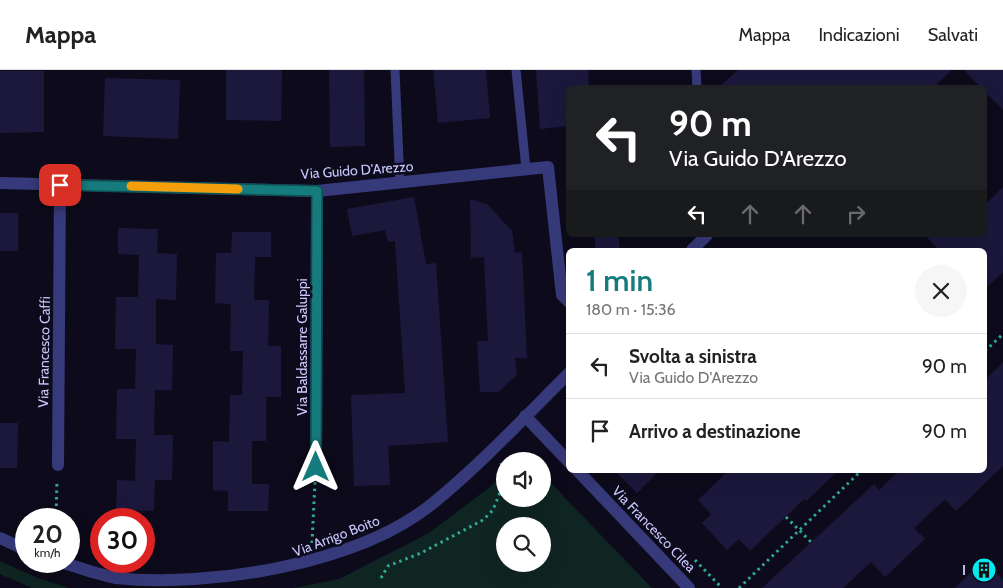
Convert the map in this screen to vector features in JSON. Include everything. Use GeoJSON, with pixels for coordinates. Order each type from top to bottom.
{"type":"FeatureCollection","features":[{"type":"Feature","properties":{"kind":"street","name":"Via Guido D'Arezzo"},"geometry":{"type":"LineString","coordinates":[[0,183],[317,191],[548,167],[562,295],[566,299]]}},
{"type":"Feature","properties":{"kind":"street","name":"Via Francesco Caffi"},"geometry":{"type":"LineString","coordinates":[[58,465],[60,185]]}},
{"type":"Feature","properties":{"kind":"street","name":"Via Baldassarre Galuppi"},"geometry":{"type":"LineString","coordinates":[[316,467],[317,191]]}},
{"type":"Feature","properties":{"kind":"street"},"geometry":{"type":"LineString","coordinates":[[694,248],[705,237]]}},
{"type":"Feature","properties":{"kind":"street","name":"Via Arrigo Boito"},"geometry":{"type":"LineString","coordinates":[[80,567],[117,578],[165,583],[224,581],[276,574],[381,536],[430,505],[566,376]]}},
{"type":"Feature","properties":{"kind":"street"},"geometry":{"type":"LineString","coordinates":[[525,416],[566,459]]}},
{"type":"Feature","properties":{"kind":"street","name":"Via Francesco Cilea"},"geometry":{"type":"LineString","coordinates":[[580,473],[689,588]]}},
{"type":"Feature","properties":{"kind":"street"},"geometry":{"type":"LineString","coordinates":[[0,538],[15,545]]}},
{"type":"Feature","properties":{"kind":"lane"},"geometry":{"type":"LineString","coordinates":[[395,70],[400,183]]}},
{"type":"Feature","properties":{"kind":"lane"},"geometry":{"type":"LineString","coordinates":[[516,70],[526,170]]}},
{"type":"Feature","properties":{"kind":"lane"},"geometry":{"type":"LineString","coordinates":[[696,70],[697,85]]}},
{"type":"Feature","properties":{"kind":"path"},"geometry":{"type":"LineString","coordinates":[[987,349],[1003,334]]}},
{"type":"Feature","properties":{"kind":"path"},"geometry":{"type":"LineString","coordinates":[[56,508],[58,465]]}},
{"type":"Feature","properties":{"kind":"path"},"geometry":{"type":"LineString","coordinates":[[310,563],[316,467]]}},
{"type":"Feature","properties":{"kind":"path"},"geometry":{"type":"LineString","coordinates":[[739,588],[859,473]]}},
{"type":"Feature","properties":{"kind":"path"},"geometry":{"type":"LineString","coordinates":[[382,578],[388,566],[421,553],[483,520],[493,510],[496,502]]}},
{"type":"Feature","properties":{"kind":"path"},"geometry":{"type":"LineString","coordinates":[[786,517],[811,542]]}},
{"type":"Feature","properties":{"kind":"path"},"geometry":{"type":"LineString","coordinates":[[695,560],[722,588]]}},
{"type":"Feature","properties":{"kind":"green space"},"geometry":{"type":"Polygon","coordinates":[[[496,481],[496,507],[551,507],[551,483],[652,588],[294,588],[339,579],[429,533],[496,481]]]}},
{"type":"Feature","properties":{"kind":"green space"},"geometry":{"type":"Polygon","coordinates":[[[0,561],[15,568],[15,573],[27,573],[69,588],[32,588],[0,574],[0,561]]]}},
{"type":"Feature","properties":{"kind":"building"},"geometry":{"type":"Polygon","coordinates":[[[226,70],[282,70],[281,121],[226,120],[226,70]]]}},
{"type":"Feature","properties":{"kind":"building"},"geometry":{"type":"Polygon","coordinates":[[[329,70],[364,70],[365,146],[330,147],[329,70]]]}},
{"type":"Feature","properties":{"kind":"building"},"geometry":{"type":"Polygon","coordinates":[[[433,70],[486,70],[490,118],[438,123],[433,70]]]}},
{"type":"Feature","properties":{"kind":"building"},"geometry":{"type":"Polygon","coordinates":[[[536,70],[588,70],[589,85],[566,85],[566,126],[540,129],[536,70]]]}},
{"type":"Feature","properties":{"kind":"building"},"geometry":{"type":"Polygon","coordinates":[[[738,70],[951,70],[936,85],[721,85],[738,70]]]}},
{"type":"Feature","properties":{"kind":"building"},"geometry":{"type":"Polygon","coordinates":[[[964,70],[1003,70],[1003,110],[987,94],[987,85],[978,85],[964,70]]]}},
{"type":"Feature","properties":{"kind":"building"},"geometry":{"type":"Polygon","coordinates":[[[0,71],[44,71],[44,132],[0,133],[0,71]]]}},
{"type":"Feature","properties":{"kind":"building"},"geometry":{"type":"Polygon","coordinates":[[[105,78],[180,80],[178,139],[103,136],[105,78]]]}},
{"type":"Feature","properties":{"kind":"building"},"geometry":{"type":"Polygon","coordinates":[[[1003,187],[1003,272],[987,287],[987,248],[937,248],[927,237],[987,237],[987,203],[1003,187]]]}},
{"type":"Feature","properties":{"kind":"building"},"geometry":{"type":"Polygon","coordinates":[[[414,197],[426,264],[436,263],[448,442],[388,446],[390,485],[354,486],[351,395],[405,393],[395,241],[388,242],[385,230],[352,236],[347,209],[414,197]]]}},
{"type":"Feature","properties":{"kind":"building"},"geometry":{"type":"Polygon","coordinates":[[[470,199],[487,204],[512,231],[515,253],[522,252],[527,358],[515,358],[517,375],[498,392],[480,392],[477,341],[488,341],[484,257],[471,258],[470,199]]]}},
{"type":"Feature","properties":{"kind":"building"},"geometry":{"type":"Polygon","coordinates":[[[0,213],[18,213],[18,251],[0,251],[0,213]]]}},
{"type":"Feature","properties":{"kind":"building"},"geometry":{"type":"Polygon","coordinates":[[[118,228],[158,229],[157,253],[177,254],[176,300],[156,299],[156,344],[173,345],[172,390],[155,390],[154,435],[173,435],[172,480],[155,480],[154,508],[116,508],[117,480],[135,481],[136,439],[116,439],[117,389],[135,389],[136,349],[115,349],[116,297],[138,297],[139,255],[118,254],[118,228]]]}},
{"type":"Feature","properties":{"kind":"building"},"geometry":{"type":"Polygon","coordinates":[[[232,232],[271,232],[271,257],[255,257],[254,300],[269,300],[268,346],[281,346],[281,397],[266,397],[266,441],[252,441],[252,484],[269,484],[268,511],[228,511],[228,491],[213,490],[213,441],[229,442],[230,395],[242,395],[243,351],[230,351],[231,304],[215,303],[216,253],[231,253],[232,232]]]}},
{"type":"Feature","properties":{"kind":"building"},"geometry":{"type":"Polygon","coordinates":[[[594,237],[618,237],[620,248],[596,248],[594,237]]]}},
{"type":"Feature","properties":{"kind":"building"},"geometry":{"type":"Polygon","coordinates":[[[1003,362],[1003,466],[956,511],[945,499],[914,528],[925,539],[885,577],[871,562],[843,588],[762,588],[874,484],[879,490],[897,473],[987,473],[987,378],[1003,362]]]}},
{"type":"Feature","properties":{"kind":"building"},"geometry":{"type":"Polygon","coordinates":[[[0,423],[18,423],[17,468],[0,468],[0,423]]]}},
{"type":"Feature","properties":{"kind":"building"},"geometry":{"type":"Polygon","coordinates":[[[617,473],[657,473],[637,493],[617,473]]]}},
{"type":"Feature","properties":{"kind":"building"},"geometry":{"type":"Polygon","coordinates":[[[726,473],[836,473],[806,501],[804,499],[750,551],[739,539],[727,550],[702,523],[711,514],[698,500],[726,473]]]}},
{"type":"Feature","properties":{"kind":"building","name":"I"},"geometry":{"type":"Polygon","coordinates":[[[984,560],[1003,580],[1003,588],[955,588],[984,560]]]}},
{"type":"Feature","properties":{"kind":"slow traffic"},"geometry":{"type":"LineString","coordinates":[[131,186],[238,189]]}},
{"type":"Feature","properties":{"kind":"place","name":"I"},"geometry":{"type":"Point","coordinates":[984,570]}},
{"type":"Feature","properties":{"kind":"route"},"geometry":{"type":"LineString","coordinates":[[60,185],[317,191],[316,467]]}}]}
